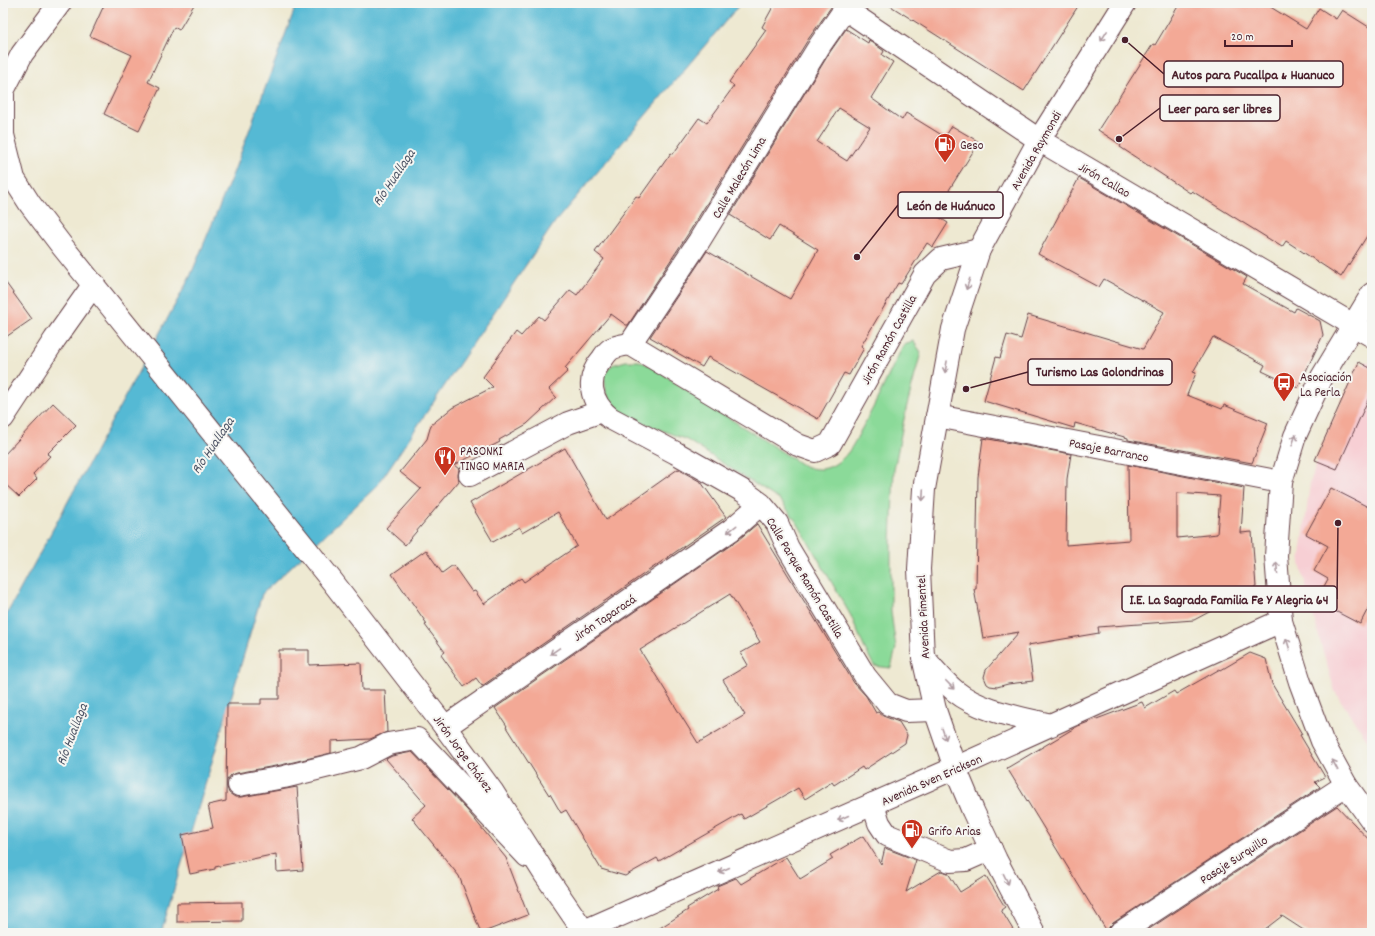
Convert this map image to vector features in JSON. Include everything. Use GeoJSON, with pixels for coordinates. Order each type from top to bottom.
{"type":"FeatureCollection","features":[{"type":"Feature","properties":{"kind":"main road","name":"Jirón Jorge Chávez"},"geometry":{"type":"LineString","coordinates":[[60,3],[22,54],[3,90],[3,135],[14,179],[48,228],[332,581],[445,727],[492,792],[583,932]]}},
{"type":"Feature","properties":{"kind":"main road","name":"Avenida Raymondi"},"geometry":{"type":"LineString","coordinates":[[953,329],[979,250],[1039,140],[1125,3]]}},
{"type":"Feature","properties":{"kind":"main road","name":"Jirón Callao"},"geometry":{"type":"LineString","coordinates":[[845,9],[1039,140],[1372,336]]}},
{"type":"Feature","properties":{"kind":"main road","name":"Calle Malecón Lima"},"geometry":{"type":"LineString","coordinates":[[630,344],[699,241],[820,46],[845,9]]}},
{"type":"Feature","properties":{"kind":"main road","name":"Jirón Ramón Castilla"},"geometry":{"type":"LineString","coordinates":[[630,344],[798,445],[815,451],[830,444],[925,274],[941,259],[979,250]]}},
{"type":"Feature","properties":{"kind":"main road"},"geometry":{"type":"LineString","coordinates":[[3,418],[55,339],[94,284]]}},
{"type":"Feature","properties":{"kind":"main road"},"geometry":{"type":"LineString","coordinates":[[1372,294],[1322,377],[1298,430],[1281,482],[1276,556],[1281,621],[1300,682],[1322,741],[1346,785],[1372,821]]}},
{"type":"Feature","properties":{"kind":"main road","name":"Avenida Pimentel"},"geometry":{"type":"LineString","coordinates":[[953,329],[924,489],[919,569],[923,657],[935,710],[955,768],[991,849],[1034,933]]}},
{"type":"Feature","properties":{"kind":"main road"},"geometry":{"type":"LineString","coordinates":[[470,475],[568,423],[602,411],[594,400],[592,384],[595,367],[611,349],[630,344]]}},
{"type":"Feature","properties":{"kind":"main road","name":"Calle Parque Ramón Castilla"},"geometry":{"type":"LineString","coordinates":[[602,411],[610,418],[743,491],[761,504],[777,523],[788,548],[865,676],[888,704],[906,711],[935,710]]}},
{"type":"Feature","properties":{"kind":"main road","name":"Pasaje Barranco"},"geometry":{"type":"LineString","coordinates":[[937,416],[1281,482]]}},
{"type":"Feature","properties":{"kind":"main road","name":"Jirón Taparacá"},"geometry":{"type":"LineString","coordinates":[[445,727],[731,530],[761,504]]}},
{"type":"Feature","properties":{"kind":"main road","name":"Avenida Sven Erickson"},"geometry":{"type":"LineString","coordinates":[[583,932],[955,768],[1281,621]]}},
{"type":"Feature","properties":{"kind":"main road"},"geometry":{"type":"LineString","coordinates":[[923,657],[955,691],[981,706],[1051,725]]}},
{"type":"Feature","properties":{"kind":"main road"},"geometry":{"type":"LineString","coordinates":[[239,785],[284,777],[361,758],[388,744],[416,739],[546,876]]}},
{"type":"Feature","properties":{"kind":"main road","name":"Pasaje Surquillo"},"geometry":{"type":"LineString","coordinates":[[1120,933],[1346,785]]}},
{"type":"Feature","properties":{"kind":"main road"},"geometry":{"type":"LineString","coordinates":[[873,804],[879,823],[887,835],[950,861],[966,860],[991,849]]}},
{"type":"Feature","properties":{"kind":"shaded area"},"geometry":{"type":"Polygon","coordinates":[[[1367,361],[1372,364],[1372,747],[1335,692],[1321,645],[1300,563],[1310,483],[1328,429],[1367,361]]]}},
{"type":"Feature","properties":{"kind":"green space"},"geometry":{"type":"Polygon","coordinates":[[[913,341],[921,352],[906,409],[894,470],[891,541],[891,612],[896,648],[891,668],[874,666],[851,616],[798,524],[781,501],[687,440],[630,418],[614,406],[606,392],[604,374],[612,365],[626,361],[639,361],[653,367],[693,395],[801,464],[811,468],[820,469],[833,465],[849,452],[904,344],[913,341]]]}},
{"type":"Feature","properties":{"kind":"water","name":"Río Huallaga"},"geometry":{"type":"Polygon","coordinates":[[[297,3],[741,3],[555,222],[377,486],[262,594],[161,933],[3,933],[3,621],[190,277],[234,171],[297,3]]]}},
{"type":"Feature","properties":{"kind":"building"},"geometry":{"type":"Polygon","coordinates":[[[105,3],[195,3],[179,30],[174,27],[148,82],[160,88],[139,131],[104,114],[132,55],[90,36],[105,3]]]}},
{"type":"Feature","properties":{"kind":"building"},"geometry":{"type":"Polygon","coordinates":[[[775,3],[834,3],[809,38],[688,234],[628,325],[611,314],[565,368],[568,371],[549,389],[556,397],[527,424],[499,440],[500,442],[454,465],[459,469],[459,481],[405,545],[386,528],[421,489],[400,472],[427,439],[431,425],[452,408],[493,387],[483,377],[516,332],[521,336],[539,316],[544,320],[570,290],[577,295],[604,259],[595,252],[636,196],[639,198],[671,153],[673,154],[699,118],[707,123],[734,86],[729,82],[766,30],[762,27],[775,3]]]}},
{"type":"Feature","properties":{"kind":"building"},"geometry":{"type":"Polygon","coordinates":[[[886,3],[1080,3],[1024,91],[886,3]]]}},
{"type":"Feature","properties":{"kind":"building"},"geometry":{"type":"Polygon","coordinates":[[[1180,3],[1264,3],[1306,29],[1319,8],[1336,19],[1342,10],[1372,29],[1372,228],[1341,277],[1286,241],[1282,247],[1192,191],[1190,193],[1120,147],[1121,145],[1098,130],[1153,44],[1155,45],[1180,3]]]}},
{"type":"Feature","properties":{"kind":"building"},"geometry":{"type":"Polygon","coordinates":[[[846,29],[868,43],[869,40],[884,51],[882,55],[893,62],[871,98],[902,120],[906,113],[945,137],[952,126],[979,142],[934,214],[948,223],[933,247],[927,243],[901,284],[898,283],[861,346],[864,348],[849,375],[844,373],[818,419],[708,357],[702,367],[650,337],[707,251],[790,299],[818,250],[779,226],[770,240],[730,215],[830,52],[846,29]],[[839,108],[817,142],[847,161],[870,127],[839,108]]]}},
{"type":"Feature","properties":{"kind":"building"},"geometry":{"type":"Polygon","coordinates":[[[1079,178],[1247,277],[1243,284],[1294,312],[1296,308],[1320,321],[1323,335],[1298,388],[1262,371],[1265,365],[1213,337],[1193,372],[1196,373],[1187,395],[1222,409],[1224,405],[1268,423],[1252,463],[1128,440],[1128,438],[1075,423],[1074,428],[984,401],[996,357],[1000,358],[1007,335],[1021,339],[1028,315],[1143,349],[1164,312],[1104,279],[1099,287],[1038,254],[1079,178]]]}},
{"type":"Feature","properties":{"kind":"building"},"geometry":{"type":"Polygon","coordinates":[[[3,279],[32,319],[3,339],[3,279]]]}},
{"type":"Feature","properties":{"kind":"building"},"geometry":{"type":"Polygon","coordinates":[[[1359,362],[1372,369],[1372,391],[1337,469],[1315,460],[1359,362]]]}},
{"type":"Feature","properties":{"kind":"building"},"geometry":{"type":"Polygon","coordinates":[[[53,403],[76,425],[47,454],[50,456],[33,474],[37,479],[19,497],[3,482],[3,456],[53,403]]]}},
{"type":"Feature","properties":{"kind":"building"},"geometry":{"type":"Polygon","coordinates":[[[983,438],[1071,454],[1067,479],[1066,545],[1129,540],[1128,465],[1244,488],[1241,533],[1252,532],[1256,587],[1194,620],[1098,627],[1099,633],[1028,645],[1033,681],[997,687],[990,686],[987,684],[984,677],[986,670],[1019,632],[983,638],[974,589],[976,589],[978,477],[983,438]],[[1177,493],[1177,538],[1217,534],[1220,496],[1177,493]]]}},
{"type":"Feature","properties":{"kind":"building"},"geometry":{"type":"Polygon","coordinates":[[[565,448],[606,520],[678,469],[701,482],[726,517],[482,686],[476,678],[464,687],[441,655],[445,652],[425,625],[427,624],[392,574],[426,550],[442,573],[453,565],[472,592],[475,591],[484,604],[521,578],[524,582],[577,546],[558,512],[522,533],[519,527],[493,542],[470,503],[565,448]]]}},
{"type":"Feature","properties":{"kind":"building"},"geometry":{"type":"Polygon","coordinates":[[[1331,488],[1372,509],[1372,601],[1360,624],[1316,601],[1328,579],[1314,571],[1328,546],[1306,534],[1331,488]]]}},
{"type":"Feature","properties":{"kind":"building"},"geometry":{"type":"Polygon","coordinates":[[[757,524],[854,683],[866,696],[876,713],[878,712],[883,716],[899,722],[907,735],[905,743],[864,770],[862,767],[834,785],[832,782],[805,799],[798,788],[744,819],[741,814],[659,861],[657,858],[625,876],[601,869],[566,810],[561,813],[495,708],[738,540],[757,524]],[[730,594],[640,650],[698,743],[745,715],[723,680],[748,665],[741,653],[760,642],[730,594]]]}},
{"type":"Feature","properties":{"kind":"building"},"geometry":{"type":"Polygon","coordinates":[[[279,650],[309,650],[309,665],[361,663],[362,690],[385,690],[387,732],[370,739],[331,741],[331,753],[281,765],[237,773],[231,775],[227,780],[229,793],[235,797],[297,787],[303,870],[277,872],[276,854],[190,874],[182,835],[213,828],[208,805],[226,801],[227,704],[261,704],[261,699],[279,699],[279,650]]]}},
{"type":"Feature","properties":{"kind":"building"},"geometry":{"type":"Polygon","coordinates":[[[1250,653],[1266,659],[1272,684],[1302,734],[1300,735],[1325,777],[1315,782],[1320,787],[1113,923],[1109,927],[1108,933],[1007,768],[1078,726],[1142,702],[1145,708],[1174,691],[1176,694],[1250,653]]]}},
{"type":"Feature","properties":{"kind":"building"},"geometry":{"type":"Polygon","coordinates":[[[412,752],[467,810],[506,858],[528,915],[481,933],[459,876],[412,818],[426,805],[386,759],[392,756],[412,752]]]}},
{"type":"Feature","properties":{"kind":"building"},"geometry":{"type":"Polygon","coordinates":[[[1337,806],[1372,843],[1372,933],[1308,933],[1282,916],[1260,933],[1143,933],[1337,806]]]}},
{"type":"Feature","properties":{"kind":"building"},"geometry":{"type":"Polygon","coordinates":[[[863,836],[881,864],[885,848],[916,860],[906,892],[941,871],[948,873],[960,892],[986,876],[1005,907],[1001,910],[1015,933],[652,933],[688,910],[687,908],[718,889],[717,886],[736,878],[741,884],[786,857],[800,879],[833,859],[830,855],[863,836]]]}},
{"type":"Feature","properties":{"kind":"building"},"geometry":{"type":"Polygon","coordinates":[[[242,902],[242,921],[177,922],[177,903],[242,902]]]}},
{"type":"Feature","properties":{"kind":"place","name":"Autos para Pucallpa & Huanuco"},"geometry":{"type":"Point","coordinates":[1125,40]}},
{"type":"Feature","properties":{"kind":"place","name":"Leer para ser libres"},"geometry":{"type":"Point","coordinates":[1119,139]}},
{"type":"Feature","properties":{"kind":"place","name":"Geso"},"geometry":{"type":"Point","coordinates":[945,164]}},
{"type":"Feature","properties":{"kind":"place","name":"León de Huánuco"},"geometry":{"type":"Point","coordinates":[857,257]}},
{"type":"Feature","properties":{"kind":"place","name":"Turismo Las Golondrinas"},"geometry":{"type":"Point","coordinates":[966,389]}},
{"type":"Feature","properties":{"kind":"place","name":"Asociación La Perla"},"geometry":{"type":"Point","coordinates":[1284,402]}},
{"type":"Feature","properties":{"kind":"place","name":"PASONKI TINGO MARIA"},"geometry":{"type":"Point","coordinates":[445,476]}},
{"type":"Feature","properties":{"kind":"place","name":"I.E. La Sagrada Familia Fe Y Alegria 64"},"geometry":{"type":"Point","coordinates":[1338,523]}},
{"type":"Feature","properties":{"kind":"place","name":"Grifo Arias"},"geometry":{"type":"Point","coordinates":[912,850]}}]}
